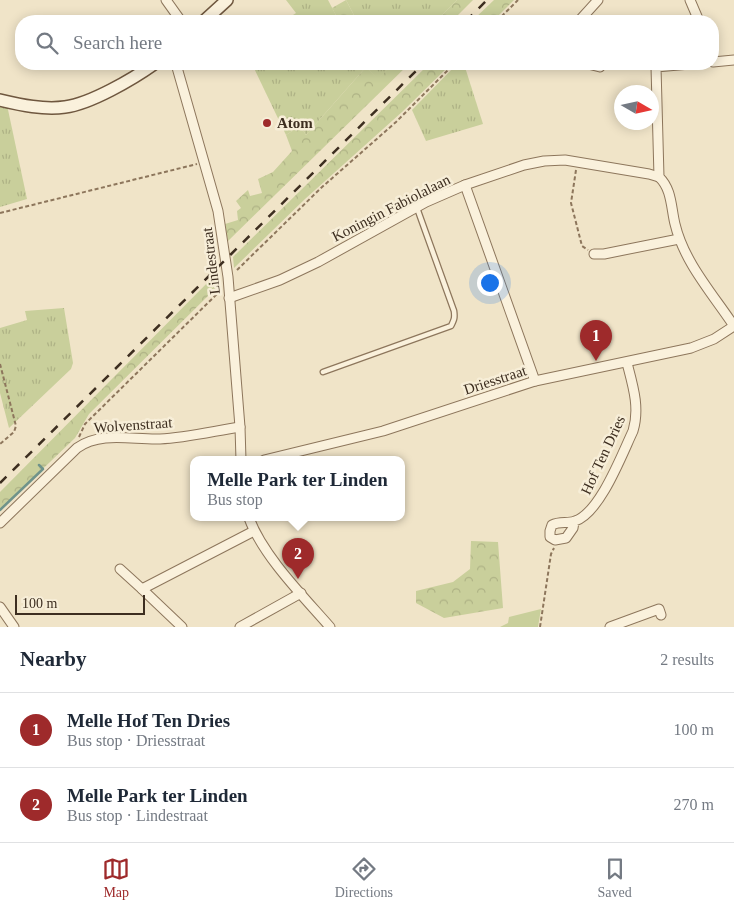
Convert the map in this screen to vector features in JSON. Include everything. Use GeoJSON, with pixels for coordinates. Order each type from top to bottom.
{"type":"FeatureCollection","features":[{"type":"Feature","properties":{"kind":"street"},"geometry":{"type":"LineString","coordinates":[[166,0],[177,15]]}},
{"type":"Feature","properties":{"kind":"street"},"geometry":{"type":"LineString","coordinates":[[211,15],[227,0]]}},
{"type":"Feature","properties":{"kind":"street"},"geometry":{"type":"LineString","coordinates":[[584,15],[598,0]]}},
{"type":"Feature","properties":{"kind":"street"},"geometry":{"type":"LineString","coordinates":[[690,0],[697,15]]}},
{"type":"Feature","properties":{"kind":"street"},"geometry":{"type":"LineString","coordinates":[[719,61],[734,60]]}},
{"type":"Feature","properties":{"kind":"street"},"geometry":{"type":"LineString","coordinates":[[0,100],[37,107],[67,107],[119,86],[144,70]]}},
{"type":"Feature","properties":{"kind":"street","name":"Lindestraat"},"geometry":{"type":"LineString","coordinates":[[178,70],[218,211],[228,282],[241,456]]}},
{"type":"Feature","properties":{"kind":"street"},"geometry":{"type":"LineString","coordinates":[[656,70],[659,177],[665,183],[668,191],[679,239],[690,263],[734,326]]}},
{"type":"Feature","properties":{"kind":"street","name":"Koningin Fabiolalaan"},"geometry":{"type":"LineString","coordinates":[[229,298],[280,280],[318,262],[416,207],[465,186],[534,162],[554,160],[577,162],[659,177]]}},
{"type":"Feature","properties":{"kind":"street"},"geometry":{"type":"LineString","coordinates":[[465,186],[535,381]]}},
{"type":"Feature","properties":{"kind":"street"},"geometry":{"type":"LineString","coordinates":[[594,254],[604,254],[679,239]]}},
{"type":"Feature","properties":{"kind":"street","name":"Driesstraat"},"geometry":{"type":"LineString","coordinates":[[280,456],[383,431],[535,381],[691,348],[714,339],[734,326]]}},
{"type":"Feature","properties":{"kind":"street","name":"Hof Ten Dries"},"geometry":{"type":"LineString","coordinates":[[574,522],[571,534],[566,538],[554,540],[550,537],[552,525],[558,522],[574,522],[588,512],[598,501],[633,432],[637,406],[627,363]]}},
{"type":"Feature","properties":{"kind":"street","name":"Wolvenstraat"},"geometry":{"type":"LineString","coordinates":[[0,523],[77,448],[91,441],[105,438],[160,439],[240,427]]}},
{"type":"Feature","properties":{"kind":"street"},"geometry":{"type":"LineString","coordinates":[[250,521],[254,532],[268,553],[330,627]]}},
{"type":"Feature","properties":{"kind":"street"},"geometry":{"type":"LineString","coordinates":[[142,589],[254,532]]}},
{"type":"Feature","properties":{"kind":"street"},"geometry":{"type":"LineString","coordinates":[[120,569],[182,627]]}},
{"type":"Feature","properties":{"kind":"street"},"geometry":{"type":"LineString","coordinates":[[240,627],[301,594]]}},
{"type":"Feature","properties":{"kind":"street"},"geometry":{"type":"LineString","coordinates":[[0,607],[14,627]]}},
{"type":"Feature","properties":{"kind":"street"},"geometry":{"type":"LineString","coordinates":[[610,627],[659,609],[661,615]]}},
{"type":"Feature","properties":{"kind":"lane"},"geometry":{"type":"LineString","coordinates":[[323,372],[451,326],[454,321],[454,311],[416,207]]}},
{"type":"Feature","properties":{"kind":"path"},"geometry":{"type":"LineString","coordinates":[[503,15],[518,0]]}},
{"type":"Feature","properties":{"kind":"path"},"geometry":{"type":"LineString","coordinates":[[78,439],[86,424],[228,282],[234,273],[321,188],[392,126],[448,70]]}},
{"type":"Feature","properties":{"kind":"path"},"geometry":{"type":"LineString","coordinates":[[0,214],[204,162]]}},
{"type":"Feature","properties":{"kind":"path"},"geometry":{"type":"LineString","coordinates":[[577,162],[571,203],[582,246],[594,254]]}},
{"type":"Feature","properties":{"kind":"path"},"geometry":{"type":"LineString","coordinates":[[0,364],[16,426],[14,432],[0,444]]}},
{"type":"Feature","properties":{"kind":"path"},"geometry":{"type":"LineString","coordinates":[[540,627],[551,554],[558,540]]}},
{"type":"Feature","properties":{"kind":"green space"},"geometry":{"type":"Polygon","coordinates":[[[286,0],[328,0],[336,15],[293,15],[296,13],[286,0]]]}},
{"type":"Feature","properties":{"kind":"green space"},"geometry":{"type":"Polygon","coordinates":[[[346,0],[457,0],[442,15],[354,15],[346,0]]]}},
{"type":"Feature","properties":{"kind":"green space"},"geometry":{"type":"Polygon","coordinates":[[[346,0],[354,15],[336,15],[332,8],[346,0]]]}},
{"type":"Feature","properties":{"kind":"green space"},"geometry":{"type":"Polygon","coordinates":[[[457,0],[473,0],[458,15],[442,15],[457,0]]]}},
{"type":"Feature","properties":{"kind":"green space"},"geometry":{"type":"Polygon","coordinates":[[[494,0],[514,0],[499,15],[478,15],[494,0]]]}},
{"type":"Feature","properties":{"kind":"green space"},"geometry":{"type":"Polygon","coordinates":[[[255,70],[363,70],[306,135],[300,126],[286,135],[255,70]]]}},
{"type":"Feature","properties":{"kind":"green space"},"geometry":{"type":"Polygon","coordinates":[[[363,70],[369,70],[378,79],[387,70],[403,70],[228,241],[225,224],[238,220],[237,211],[241,208],[236,201],[248,190],[250,196],[262,193],[258,179],[273,172],[292,151],[286,135],[300,126],[306,135],[363,70]]]}},
{"type":"Feature","properties":{"kind":"green space"},"geometry":{"type":"Polygon","coordinates":[[[369,70],[387,70],[378,80],[369,70]]]}},
{"type":"Feature","properties":{"kind":"green space"},"geometry":{"type":"Polygon","coordinates":[[[423,70],[445,70],[402,112],[305,199],[234,268],[233,257],[423,70]]]}},
{"type":"Feature","properties":{"kind":"green space"},"geometry":{"type":"Polygon","coordinates":[[[451,70],[466,70],[483,124],[426,141],[412,110],[451,70]]]}},
{"type":"Feature","properties":{"kind":"green space"},"geometry":{"type":"Polygon","coordinates":[[[0,104],[7,105],[27,199],[0,207],[0,104]]]}},
{"type":"Feature","properties":{"kind":"green space"},"geometry":{"type":"Polygon","coordinates":[[[216,274],[219,285],[89,414],[75,438],[0,510],[0,492],[216,274]]]}},
{"type":"Feature","properties":{"kind":"green space"},"geometry":{"type":"Polygon","coordinates":[[[64,308],[73,363],[71,369],[9,428],[0,393],[0,328],[27,320],[25,311],[64,308]]]}},
{"type":"Feature","properties":{"kind":"green space"},"geometry":{"type":"Polygon","coordinates":[[[471,541],[498,542],[503,608],[444,618],[416,603],[416,591],[453,582],[470,569],[471,541]]]}},
{"type":"Feature","properties":{"kind":"green space"},"geometry":{"type":"Polygon","coordinates":[[[541,609],[538,627],[500,627],[508,623],[509,617],[541,609]]]}},
{"type":"Feature","properties":{"kind":"waterway"},"geometry":{"type":"LineString","coordinates":[[0,510],[43,469],[39,465]]}},
{"type":"Feature","properties":{"kind":"railway"},"geometry":{"type":"LineString","coordinates":[[472,15],[487,0]]}},
{"type":"Feature","properties":{"kind":"railway"},"geometry":{"type":"LineString","coordinates":[[0,483],[417,70]]}},
{"type":"Feature","properties":{"kind":"place","name":"Atom"},"geometry":{"type":"Point","coordinates":[267,123]}},
{"type":"Feature","properties":{"kind":"place","name":"Melle Hof Ten Dries"},"geometry":{"type":"Point","coordinates":[596,361]}},
{"type":"Feature","properties":{"kind":"place","name":"Melle Park ter Linden"},"geometry":{"type":"Point","coordinates":[298,579]}}]}
